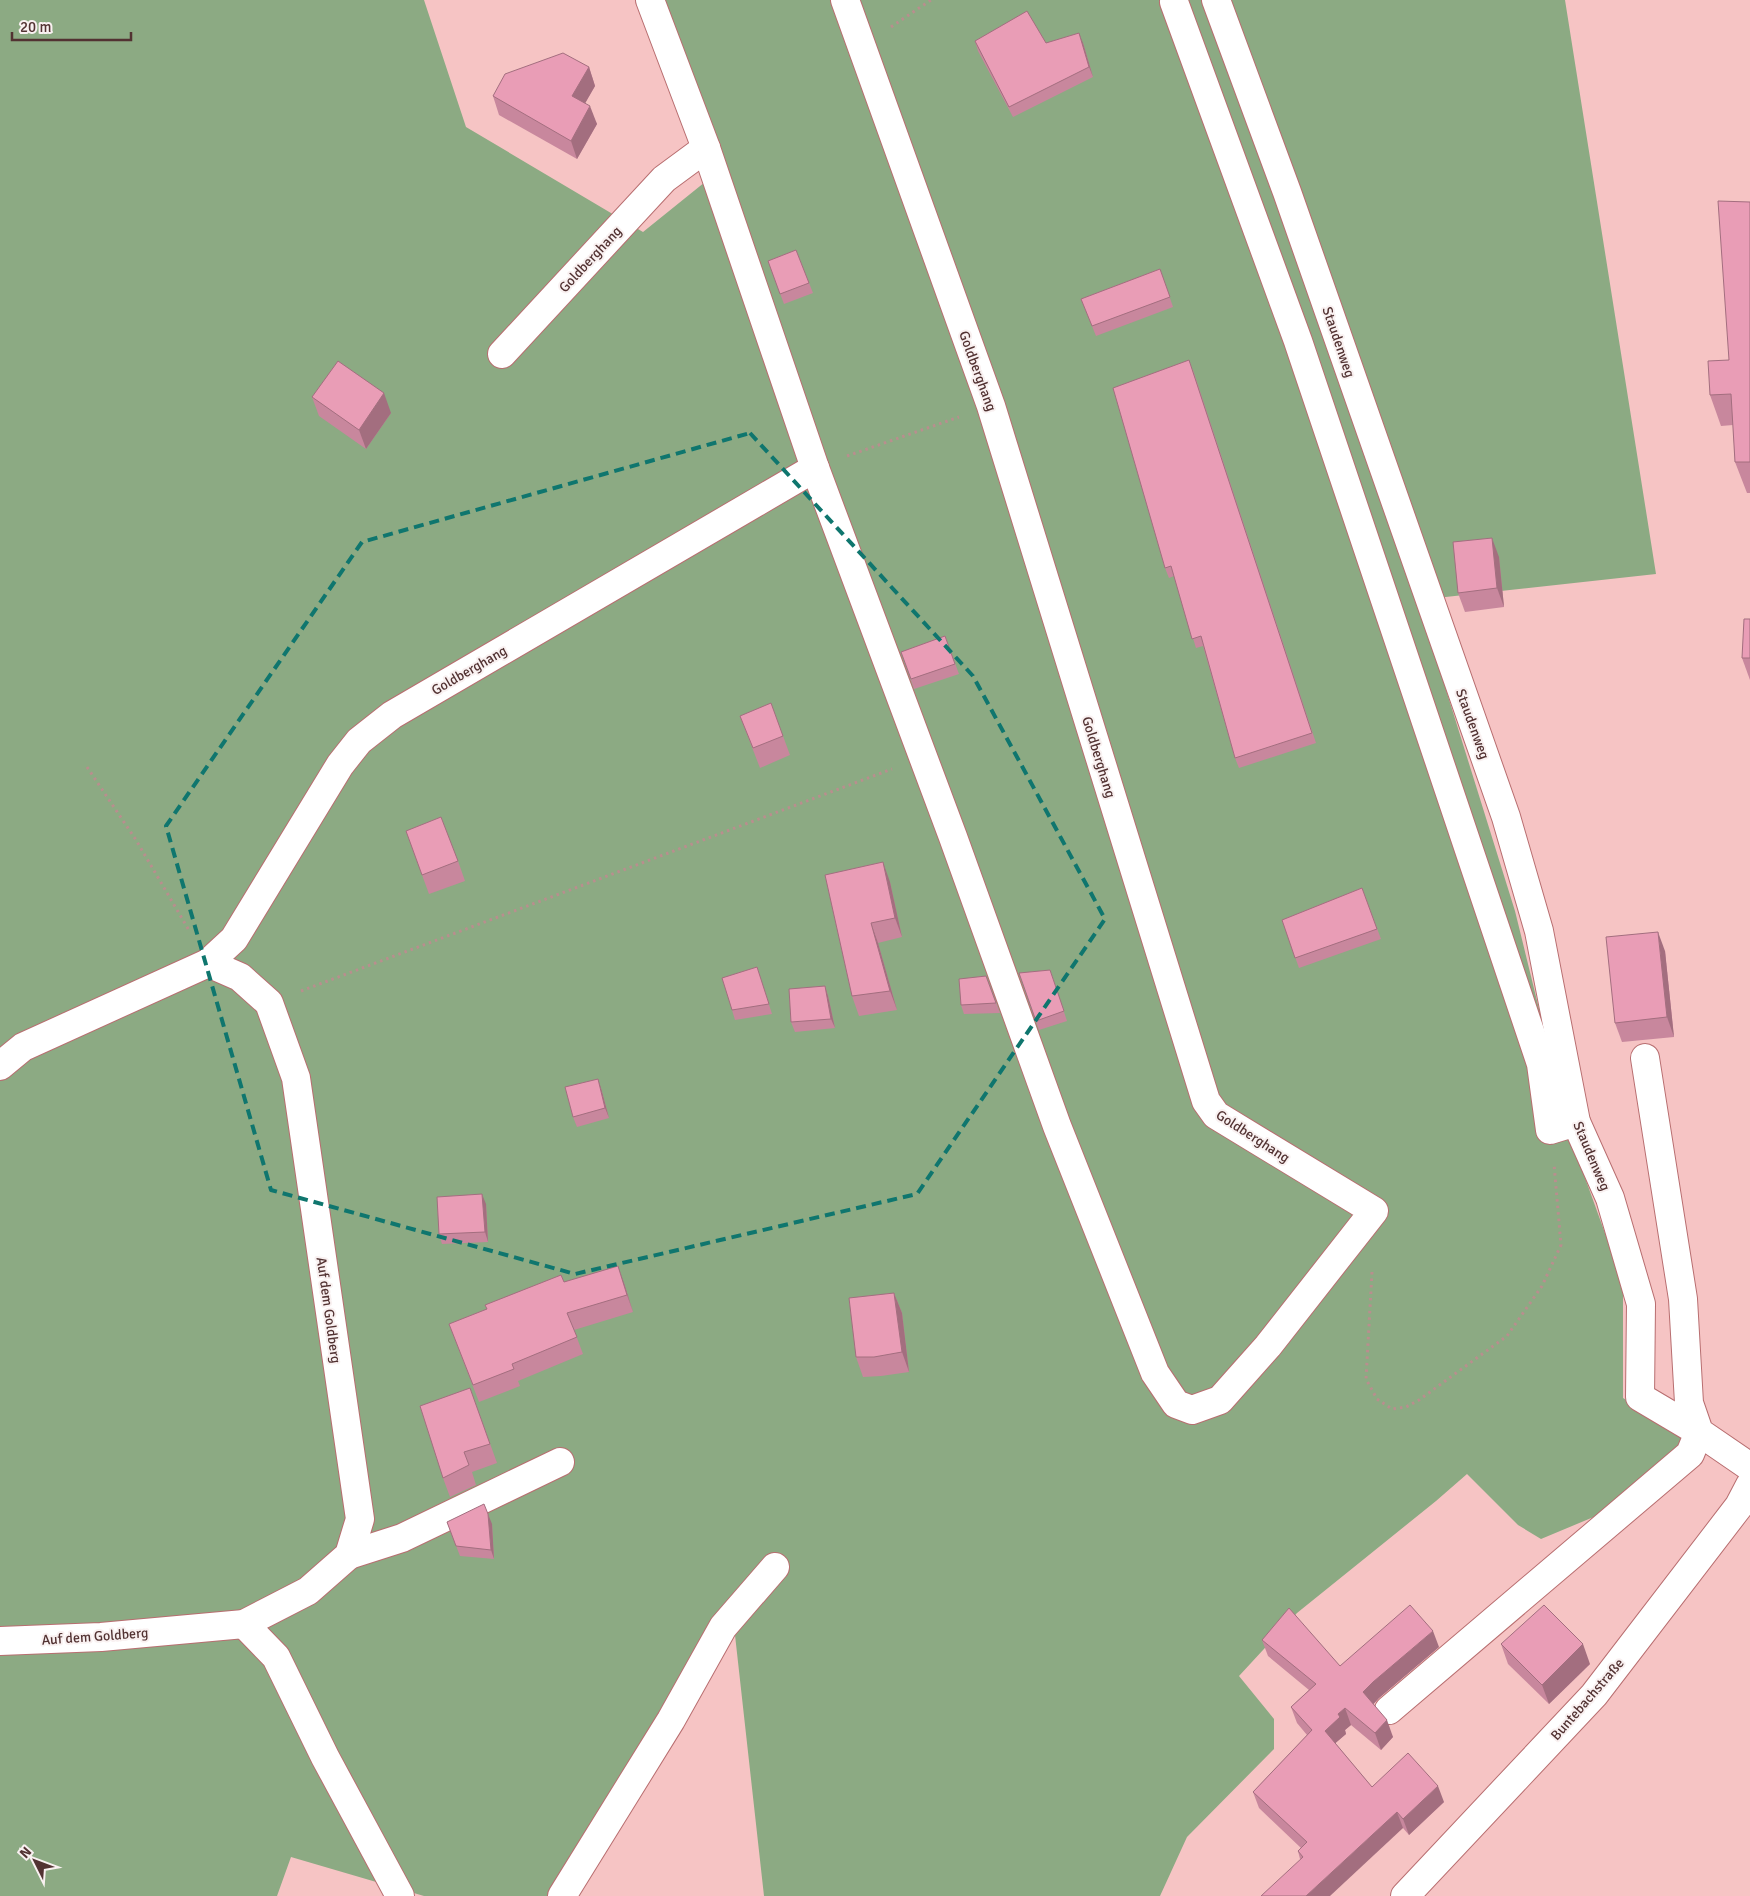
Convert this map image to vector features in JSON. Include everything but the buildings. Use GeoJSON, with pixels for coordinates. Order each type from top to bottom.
{"type":"FeatureCollection","features":[{"type":"Feature","properties":{"kind":"street","name":"Goldberghang"},"geometry":{"type":"LineString","coordinates":[[650,0],[706,148],[815,468],[953,837],[1057,1126],[1155,1373],[1176,1404],[1192,1410],[1220,1400],[1268,1346],[1374,1211],[1216,1115],[1206,1101],[991,406],[845,0]]}},
{"type":"Feature","properties":{"kind":"street","name":"Staudenweg"},"geometry":{"type":"LineString","coordinates":[[1216,0],[1287,192],[1506,817],[1539,931],[1576,1122],[1610,1198],[1642,1304],[1640,1397],[1699,1432]]}},
{"type":"Feature","properties":{"kind":"street"},"geometry":{"type":"LineString","coordinates":[[1174,2],[1298,341],[1542,1064],[1550,1130],[1576,1122]]}},
{"type":"Feature","properties":{"kind":"street","name":"Goldberghang"},"geometry":{"type":"LineString","coordinates":[[502,354],[664,179],[706,148]]}},
{"type":"Feature","properties":{"kind":"street","name":"Goldberghang"},"geometry":{"type":"LineString","coordinates":[[208,963],[234,939],[340,765],[358,741],[392,716],[815,468]]}},
{"type":"Feature","properties":{"kind":"street"},"geometry":{"type":"LineString","coordinates":[[0,1066],[22,1048],[208,963]]}},
{"type":"Feature","properties":{"kind":"street","name":"Auf dem Goldberg"},"geometry":{"type":"LineString","coordinates":[[0,1641],[101,1637],[244,1624],[308,1591],[349,1555],[360,1519],[296,1078],[269,1003],[240,977],[208,963]]}},
{"type":"Feature","properties":{"kind":"street"},"geometry":{"type":"LineString","coordinates":[[1645,1058],[1683,1299],[1689,1403],[1699,1432],[1750,1467]]}},
{"type":"Feature","properties":{"kind":"street"},"geometry":{"type":"LineString","coordinates":[[1389,1710],[1690,1454],[1699,1432]]}},
{"type":"Feature","properties":{"kind":"street"},"geometry":{"type":"LineString","coordinates":[[349,1555],[402,1538],[560,1462]]}},
{"type":"Feature","properties":{"kind":"street","name":"Buntebachstraße"},"geometry":{"type":"LineString","coordinates":[[1405,1896],[1594,1695],[1738,1506],[1750,1485]]}},
{"type":"Feature","properties":{"kind":"street"},"geometry":{"type":"LineString","coordinates":[[562,1896],[671,1720],[723,1627],[775,1567]]}},
{"type":"Feature","properties":{"kind":"street"},"geometry":{"type":"LineString","coordinates":[[244,1624],[276,1657],[325,1756],[400,1896]]}},
{"type":"Feature","properties":{"kind":"path"},"geometry":{"type":"LineString","coordinates":[[862,48],[931,0]]}},
{"type":"Feature","properties":{"kind":"path"},"geometry":{"type":"LineString","coordinates":[[815,468],[991,406]]}},
{"type":"Feature","properties":{"kind":"path"},"geometry":{"type":"LineString","coordinates":[[269,1003],[922,757]]}},
{"type":"Feature","properties":{"kind":"path"},"geometry":{"type":"LineString","coordinates":[[87,767],[136,840],[208,963]]}},
{"type":"Feature","properties":{"kind":"path"},"geometry":{"type":"LineString","coordinates":[[1372,1268],[1366,1379],[1377,1399],[1392,1409],[1406,1407],[1419,1400],[1507,1336],[1542,1286],[1561,1245],[1550,1130]]}},
{"type":"Feature","properties":{"kind":"highlighted area"},"geometry":{"type":"Polygon","coordinates":[[[750,433],[973,676],[1105,919],[917,1194],[575,1274],[271,1190],[166,826],[362,542],[750,433]]]}},
{"type":"Feature","properties":{"kind":"green space"},"geometry":{"type":"Polygon","coordinates":[[[0,0],[424,0],[466,127],[643,232],[710,178],[640,0],[1565,0],[1656,574],[1418,600],[1515,911],[1571,1139],[1623,1283],[1623,1398],[1690,1439],[1596,1516],[1541,1539],[1518,1525],[1467,1474],[1297,1613],[1239,1676],[1274,1719],[1274,1749],[1187,1837],[1160,1896],[764,1896],[735,1635],[731,1637],[706,1686],[565,1896],[424,1896],[291,1857],[277,1896],[0,1896],[0,0]]]}}]}
